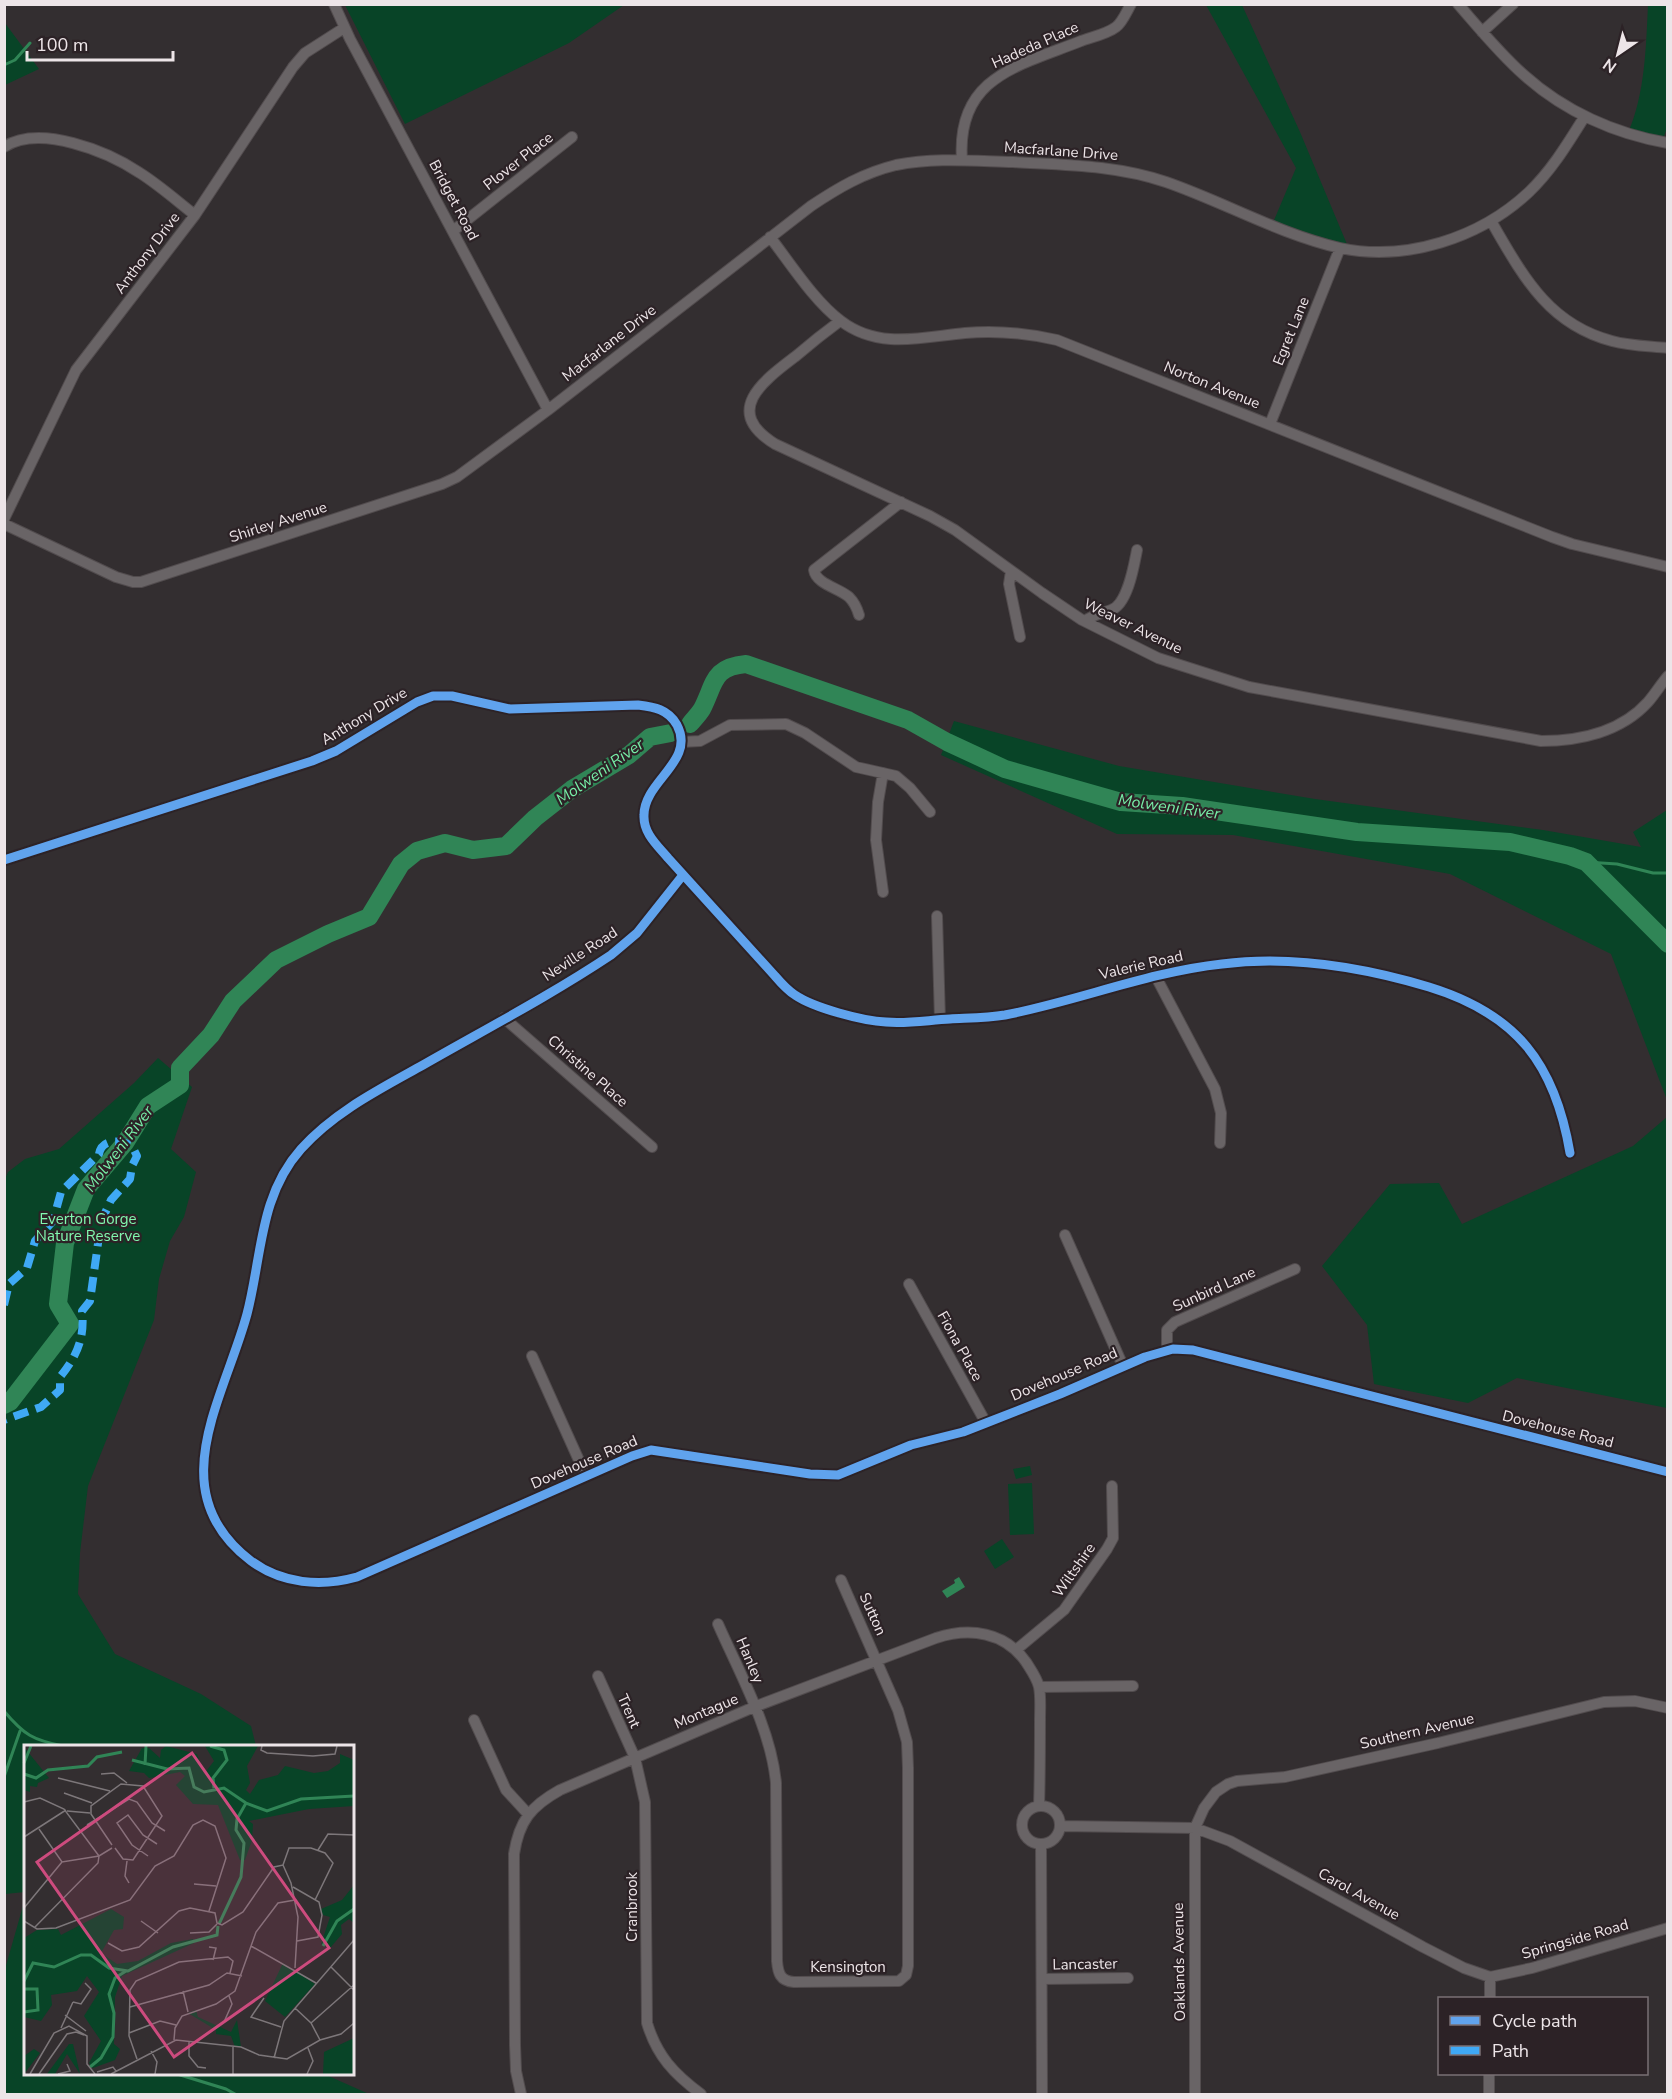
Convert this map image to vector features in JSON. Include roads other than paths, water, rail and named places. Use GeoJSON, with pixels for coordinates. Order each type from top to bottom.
{"type":"FeatureCollection","features":[{"type":"Feature","properties":{"kind":"street","name":"Bridget Road"},"geometry":{"type":"LineString","coordinates":[[333,4],[548,410]]}},
{"type":"Feature","properties":{"kind":"street","name":"Hadeda Place"},"geometry":{"type":"LineString","coordinates":[[962,160],[961,143],[966,114],[970,104],[983,87],[1010,70],[1116,27],[1131,4]]}},
{"type":"Feature","properties":{"kind":"street"},"geometry":{"type":"LineString","coordinates":[[1458,4],[1524,76],[1548,95],[1585,116],[1628,133],[1668,143]]}},
{"type":"Feature","properties":{"kind":"street"},"geometry":{"type":"LineString","coordinates":[[1482,32],[1513,4]]}},
{"type":"Feature","properties":{"kind":"street","name":"Anthony Drive"},"geometry":{"type":"LineString","coordinates":[[4,519],[76,370],[195,216],[293,67],[305,52],[344,28]]}},
{"type":"Feature","properties":{"kind":"street","name":"Macfarlane Drive"},"geometry":{"type":"LineString","coordinates":[[548,410],[770,237],[847,182],[872,172],[926,160],[1102,167],[1135,173],[1176,186],[1293,233],[1340,248],[1374,251],[1424,247],[1466,234],[1491,221],[1515,205],[1554,165],[1585,116]]}},
{"type":"Feature","properties":{"kind":"street","name":"Plover Place"},"geometry":{"type":"LineString","coordinates":[[453,231],[572,137]]}},
{"type":"Feature","properties":{"kind":"street"},"geometry":{"type":"LineString","coordinates":[[4,147],[16,141],[42,138],[57,139],[88,149],[119,161],[139,172],[195,216]]}},
{"type":"Feature","properties":{"kind":"street"},"geometry":{"type":"LineString","coordinates":[[1491,221],[1524,277],[1554,312],[1602,338],[1628,344],[1668,348]]}},
{"type":"Feature","properties":{"kind":"street","name":"Norton Avenue"},"geometry":{"type":"LineString","coordinates":[[770,237],[825,307],[840,321],[864,333],[897,340],[1006,331],[1048,338],[1076,347],[1552,537],[1668,567]]}},
{"type":"Feature","properties":{"kind":"street","name":"Egret Lane"},"geometry":{"type":"LineString","coordinates":[[1270,424],[1340,248]]}},
{"type":"Feature","properties":{"kind":"street","name":"Weaver Avenue"},"geometry":{"type":"LineString","coordinates":[[840,321],[762,382],[752,399],[752,419],[756,429],[775,444],[901,502],[955,530],[1085,621],[1158,658],[1249,687],[1541,741],[1580,738],[1615,726],[1647,703],[1668,676]]}},
{"type":"Feature","properties":{"kind":"street","name":"Shirley Avenue"},"geometry":{"type":"LineString","coordinates":[[4,525],[116,578],[141,582],[442,484],[458,477],[548,410]]}},
{"type":"Feature","properties":{"kind":"street"},"geometry":{"type":"LineString","coordinates":[[859,615],[849,597],[815,577],[814,570],[901,502]]}},
{"type":"Feature","properties":{"kind":"street"},"geometry":{"type":"LineString","coordinates":[[1085,621],[1093,614],[1113,610],[1118,605],[1133,571],[1137,550]]}},
{"type":"Feature","properties":{"kind":"street"},"geometry":{"type":"LineString","coordinates":[[1011,571],[1009,584],[1020,637]]}},
{"type":"Feature","properties":{"kind":"street","name":"Anthony Drive"},"geometry":{"type":"LineString","coordinates":[[4,860],[318,759],[336,752],[417,702],[433,696],[452,696],[510,709],[638,705],[656,708],[671,717],[678,727],[681,742]]}},
{"type":"Feature","properties":{"kind":"street"},"geometry":{"type":"LineString","coordinates":[[683,875],[651,838],[645,826],[646,802],[676,759],[681,742],[700,741],[730,725],[786,724],[805,733],[856,767],[900,779],[930,812]]}},
{"type":"Feature","properties":{"kind":"street"},"geometry":{"type":"LineString","coordinates":[[883,773],[876,834],[876,850],[883,892]]}},
{"type":"Feature","properties":{"kind":"street","name":"Neville Road"},"geometry":{"type":"LineString","coordinates":[[504,1018],[602,961],[624,945],[683,875]]}},
{"type":"Feature","properties":{"kind":"street","name":"Valerie Road"},"geometry":{"type":"LineString","coordinates":[[683,875],[787,989],[799,997],[868,1020],[894,1022],[1005,1015],[1155,975],[1236,962],[1336,965],[1437,989],[1472,1003],[1511,1030],[1538,1059],[1555,1093],[1570,1153]]}},
{"type":"Feature","properties":{"kind":"street"},"geometry":{"type":"LineString","coordinates":[[937,916],[940,1020]]}},
{"type":"Feature","properties":{"kind":"street"},"geometry":{"type":"LineString","coordinates":[[1155,975],[1215,1089],[1221,1113],[1220,1143]]}},
{"type":"Feature","properties":{"kind":"street","name":"Christine Place"},"geometry":{"type":"LineString","coordinates":[[504,1018],[652,1147]]}},
{"type":"Feature","properties":{"kind":"street","name":"Dovehouse Road"},"geometry":{"type":"LineString","coordinates":[[504,1018],[356,1104],[309,1141],[287,1168],[271,1200],[258,1252],[246,1318],[209,1429],[203,1460],[205,1491],[211,1511],[222,1532],[238,1550],[273,1573],[293,1580],[327,1582],[348,1580],[651,1450],[816,1475],[838,1475],[911,1445],[955,1434],[986,1423],[1123,1366],[1179,1348],[1668,1472]]}},
{"type":"Feature","properties":{"kind":"street"},"geometry":{"type":"LineString","coordinates":[[1065,1235],[1123,1366]]}},
{"type":"Feature","properties":{"kind":"street","name":"Sunbird Lane"},"geometry":{"type":"LineString","coordinates":[[1167,1350],[1166,1333],[1172,1325],[1295,1269]]}},
{"type":"Feature","properties":{"kind":"street","name":"Fiona Place"},"geometry":{"type":"LineString","coordinates":[[909,1284],[986,1423]]}},
{"type":"Feature","properties":{"kind":"street"},"geometry":{"type":"LineString","coordinates":[[532,1356],[586,1476]]}},
{"type":"Feature","properties":{"kind":"street","name":"Wiltshire"},"geometry":{"type":"LineString","coordinates":[[1016,1650],[1064,1610],[1111,1543],[1114,1523],[1112,1486]]}},
{"type":"Feature","properties":{"kind":"street","name":"Sutton"},"geometry":{"type":"LineString","coordinates":[[841,1580],[877,1661]]}},
{"type":"Feature","properties":{"kind":"street","name":"Hanley"},"geometry":{"type":"LineString","coordinates":[[718,1624],[754,1707]]}},
{"type":"Feature","properties":{"kind":"street","name":"Montague"},"geometry":{"type":"LineString","coordinates":[[521,2094],[515,2062],[513,1888],[516,1839],[528,1814],[542,1800],[560,1790],[754,1707],[936,1638],[960,1632],[990,1635],[1016,1650],[1031,1670],[1039,1687],[1039,1806]]}},
{"type":"Feature","properties":{"kind":"street","name":"Kensington"},"geometry":{"type":"LineString","coordinates":[[754,1707],[774,1761],[777,1961],[780,1976],[794,1982],[899,1981],[906,1975],[908,1966],[907,1742],[898,1710],[877,1661]]}},
{"type":"Feature","properties":{"kind":"street","name":"Trent"},"geometry":{"type":"LineString","coordinates":[[597,1676],[635,1758]]}},
{"type":"Feature","properties":{"kind":"street"},"geometry":{"type":"LineString","coordinates":[[1039,1687],[1133,1686]]}},
{"type":"Feature","properties":{"kind":"street","name":"Southern Avenue"},"geometry":{"type":"LineString","coordinates":[[1195,1828],[1204,1808],[1216,1792],[1237,1781],[1285,1777],[1604,1702],[1635,1701],[1668,1708]]}},
{"type":"Feature","properties":{"kind":"street"},"geometry":{"type":"LineString","coordinates":[[474,1720],[506,1790],[528,1814]]}},
{"type":"Feature","properties":{"kind":"street","name":"Cranbrook"},"geometry":{"type":"LineString","coordinates":[[635,1758],[645,1802],[646,1818],[647,2018],[652,2036],[666,2064],[701,2094]]}},
{"type":"Feature","properties":{"kind":"street"},"geometry":{"type":"LineString","coordinates":[[1039,1806],[1051,1809],[1056,1814],[1060,1826],[1059,1832],[1052,1841],[1041,1844],[1025,1836],[1022,1824],[1027,1813],[1039,1806]]}},
{"type":"Feature","properties":{"kind":"street","name":"Carol Avenue"},"geometry":{"type":"LineString","coordinates":[[1060,1826],[1195,1828],[1230,1841],[1423,1947],[1464,1968],[1490,1977]]}},
{"type":"Feature","properties":{"kind":"street","name":"Oaklands Avenue"},"geometry":{"type":"LineString","coordinates":[[1195,1828],[1195,2094]]}},
{"type":"Feature","properties":{"kind":"street"},"geometry":{"type":"LineString","coordinates":[[1041,1844],[1042,2094]]}},
{"type":"Feature","properties":{"kind":"street","name":"Springside Road"},"geometry":{"type":"LineString","coordinates":[[1490,1977],[1532,1968],[1668,1928]]}},
{"type":"Feature","properties":{"kind":"street"},"geometry":{"type":"LineString","coordinates":[[1490,1977],[1490,1997]]}},
{"type":"Feature","properties":{"kind":"street","name":"Lancaster"},"geometry":{"type":"LineString","coordinates":[[1042,1979],[1128,1978]]}},
{"type":"Feature","properties":{"kind":"street"},"geometry":{"type":"LineString","coordinates":[[1489,2075],[1489,2094]]}},
{"type":"Feature","properties":{"kind":"waterway"},"geometry":{"type":"LineString","coordinates":[[4,65],[15,60],[30,43]]}},
{"type":"Feature","properties":{"kind":"waterway","name":"Molweni River"},"geometry":{"type":"LineString","coordinates":[[690,724],[702,709],[716,678],[727,669],[746,664],[908,720],[947,742],[1005,769],[1121,802],[1182,806],[1357,832],[1510,842],[1570,856],[1586,862],[1668,944]]}},
{"type":"Feature","properties":{"kind":"waterway","name":"Molweni River"},"geometry":{"type":"LineString","coordinates":[[4,1405],[10,1402],[70,1324],[58,1304],[65,1243],[86,1189],[125,1143],[148,1106],[180,1085],[180,1068],[211,1035],[233,1001],[276,960],[369,917],[401,864],[417,851],[445,843],[473,850],[506,846],[535,818],[572,789],[629,755],[650,737],[671,733]]}},
{"type":"Feature","properties":{"kind":"waterway"},"geometry":{"type":"LineString","coordinates":[[1586,862],[1617,864],[1653,873],[1668,873]]}},
{"type":"Feature","properties":{"kind":"waterway"},"geometry":{"type":"LineString","coordinates":[[4,1711],[17,1726],[30,1735],[59,1745]]}},
{"type":"Feature","properties":{"kind":"waterway"},"geometry":{"type":"LineString","coordinates":[[4,1777],[20,1731]]}},
{"type":"Feature","properties":{"kind":"waterway"},"geometry":{"type":"LineString","coordinates":[[180,2075],[235,2094]]}},
{"type":"Feature","properties":{"kind":"park label","name":"Everton Gorge Nature Reserve"},"geometry":{"type":"Point","coordinates":[88,1228]}}]}
